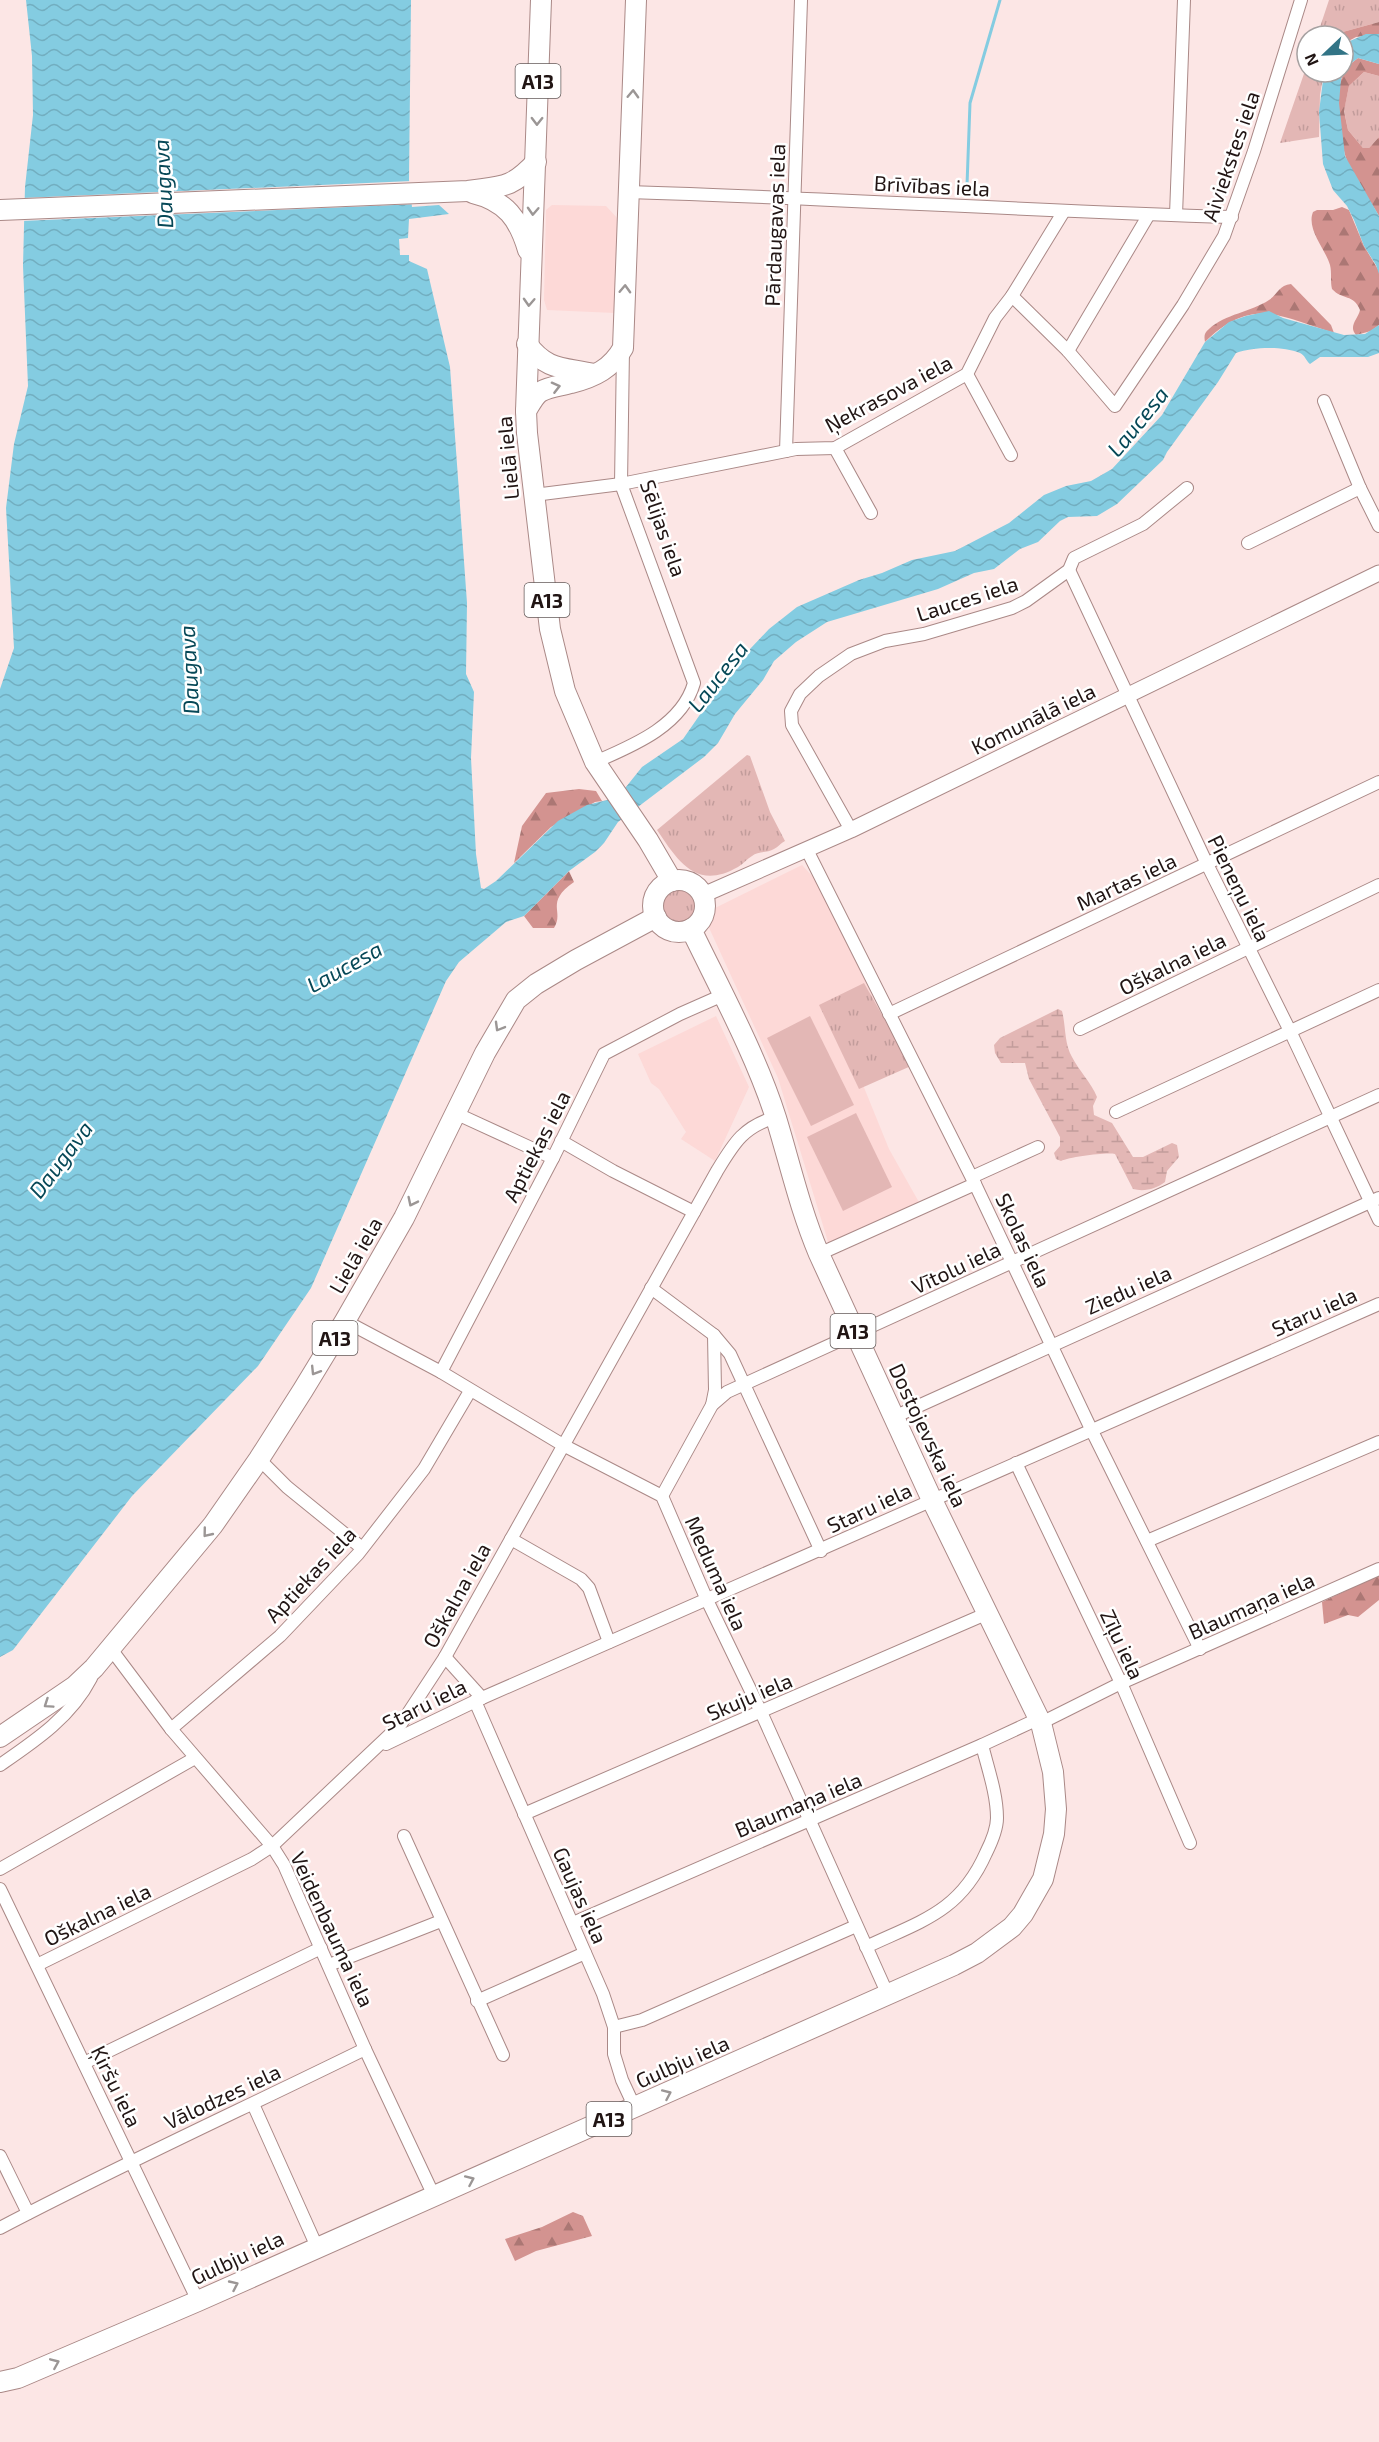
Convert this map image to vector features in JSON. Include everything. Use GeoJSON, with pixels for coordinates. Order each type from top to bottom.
{"type":"FeatureCollection","features":[{"type":"Feature","properties":{"kind":"main road","name":"Lielā iela"},"geometry":{"type":"LineString","coordinates":[[542,0],[526,411],[550,629],[558,668],[578,724],[595,762],[642,831],[672,881]]}},
{"type":"Feature","properties":{"kind":"main road","name":"Sēlijas iela"},"geometry":{"type":"LineString","coordinates":[[623,348],[634,2]]}},
{"type":"Feature","properties":{"kind":"main road","name":"A13"},"geometry":{"type":"LineString","coordinates":[[0,210],[468,191],[509,185],[517,181],[536,162]]}},
{"type":"Feature","properties":{"kind":"main road","name":"A13"},"geometry":{"type":"LineString","coordinates":[[468,191],[490,197],[504,206],[525,240],[531,261]]}},
{"type":"Feature","properties":{"kind":"main road"},"geometry":{"type":"LineString","coordinates":[[527,344],[538,358],[548,365],[594,374]]}},
{"type":"Feature","properties":{"kind":"main road"},"geometry":{"type":"LineString","coordinates":[[526,411],[538,393],[550,387],[573,383],[606,369],[615,362],[623,348]]}},
{"type":"Feature","properties":{"kind":"main road"},"geometry":{"type":"LineString","coordinates":[[672,881],[687,881],[699,889],[703,895],[705,903],[702,918],[692,929],[684,932],[667,929],[656,917],[654,900],[657,891],[672,881]]}},
{"type":"Feature","properties":{"kind":"main road","name":"Lielā iela"},"geometry":{"type":"LineString","coordinates":[[0,1737],[75,1686],[94,1668],[213,1526],[259,1459],[345,1321],[404,1218],[498,1027],[516,1000],[536,984],[656,917]]}},
{"type":"Feature","properties":{"kind":"main road","name":"Dostojevska iela"},"geometry":{"type":"LineString","coordinates":[[692,929],[752,1056],[776,1117],[803,1217],[819,1254],[932,1500],[1039,1721]]}},
{"type":"Feature","properties":{"kind":"main road","name":"Gulbju iela"},"geometry":{"type":"LineString","coordinates":[[0,2382],[18,2378],[198,2301],[888,1995],[977,1953],[999,1938],[1023,1914],[1043,1879],[1054,1834],[1056,1809],[1053,1772],[1039,1721]]}},
{"type":"Feature","properties":{"kind":"street","name":"Pārdaugavas iela"},"geometry":{"type":"LineString","coordinates":[[786,451],[801,0]]}},
{"type":"Feature","properties":{"kind":"street"},"geometry":{"type":"LineString","coordinates":[[1176,215],[1184,0]]}},
{"type":"Feature","properties":{"kind":"street","name":"Aiviekstes iela"},"geometry":{"type":"LineString","coordinates":[[1068,351],[1115,406],[1183,305],[1224,236],[1301,0]]}},
{"type":"Feature","properties":{"kind":"street","name":"Brīvības iela"},"geometry":{"type":"LineString","coordinates":[[629,192],[794,197],[1148,216],[1232,217]]}},
{"type":"Feature","properties":{"kind":"street","name":"Ņekrasova iela"},"geometry":{"type":"LineString","coordinates":[[534,495],[621,484],[786,451],[835,448],[967,374],[995,318],[1012,296],[1064,211]]}},
{"type":"Feature","properties":{"kind":"street"},"geometry":{"type":"LineString","coordinates":[[1012,296],[1068,351],[1148,216]]}},
{"type":"Feature","properties":{"kind":"street","name":"Sēlijas iela"},"geometry":{"type":"LineString","coordinates":[[595,762],[628,749],[655,731],[686,702],[694,683],[621,484],[623,348]]}},
{"type":"Feature","properties":{"kind":"street"},"geometry":{"type":"LineString","coordinates":[[967,374],[1011,455]]}},
{"type":"Feature","properties":{"kind":"street"},"geometry":{"type":"LineString","coordinates":[[1324,401],[1360,488],[1379,526]]}},
{"type":"Feature","properties":{"kind":"street"},"geometry":{"type":"LineString","coordinates":[[835,448],[871,513]]}},
{"type":"Feature","properties":{"kind":"street","name":"Lauces iela"},"geometry":{"type":"LineString","coordinates":[[851,830],[792,725],[790,718],[800,694],[819,676],[851,654],[885,641],[924,634],[1012,608],[1026,601],[1069,570],[1074,558],[1143,524],[1187,488]]}},
{"type":"Feature","properties":{"kind":"street"},"geometry":{"type":"LineString","coordinates":[[1248,543],[1360,488]]}},
{"type":"Feature","properties":{"kind":"street","name":"Pieneņu iela"},"geometry":{"type":"LineString","coordinates":[[1069,570],[1247,948],[1290,1031],[1329,1119],[1375,1200],[1379,1220]]}},
{"type":"Feature","properties":{"kind":"street","name":"Komunālā iela"},"geometry":{"type":"LineString","coordinates":[[703,895],[851,830],[1379,573]]}},
{"type":"Feature","properties":{"kind":"street","name":"Martas iela"},"geometry":{"type":"LineString","coordinates":[[890,1014],[1379,782]]}},
{"type":"Feature","properties":{"kind":"street","name":"Skolas iela"},"geometry":{"type":"LineString","coordinates":[[807,850],[974,1180],[1091,1429],[1200,1649]]}},
{"type":"Feature","properties":{"kind":"street","name":"Oškalna iela"},"geometry":{"type":"LineString","coordinates":[[1080,1029],[1379,885]]}},
{"type":"Feature","properties":{"kind":"street"},"geometry":{"type":"LineString","coordinates":[[1116,1112],[1379,990]]}},
{"type":"Feature","properties":{"kind":"street","name":"Aptiekas iela"},"geometry":{"type":"LineString","coordinates":[[441,1372],[553,1158],[604,1054],[680,1014],[723,995]]}},
{"type":"Feature","properties":{"kind":"street","name":"Vītolu iela"},"geometry":{"type":"LineString","coordinates":[[662,1496],[712,1405],[727,1392],[1379,1095]]}},
{"type":"Feature","properties":{"kind":"street"},"geometry":{"type":"LineString","coordinates":[[455,1113],[553,1158]]}},
{"type":"Feature","properties":{"kind":"street","name":"Oškalna iela"},"geometry":{"type":"LineString","coordinates":[[37,1965],[252,1859],[272,1846],[376,1749],[412,1708],[445,1657],[717,1171],[745,1131],[760,1122],[776,1117]]}},
{"type":"Feature","properties":{"kind":"street"},"geometry":{"type":"LineString","coordinates":[[561,1141],[613,1171],[694,1212]]}},
{"type":"Feature","properties":{"kind":"street"},"geometry":{"type":"LineString","coordinates":[[819,1254],[1038,1147]]}},
{"type":"Feature","properties":{"kind":"street","name":"Ziedu iela"},"geometry":{"type":"LineString","coordinates":[[894,1417],[1051,1344],[1375,1200]]}},
{"type":"Feature","properties":{"kind":"street"},"geometry":{"type":"LineString","coordinates":[[651,1288],[714,1335],[730,1354],[820,1551]]}},
{"type":"Feature","properties":{"kind":"street","name":"Staru iela"},"geometry":{"type":"LineString","coordinates":[[376,1749],[478,1700],[1379,1304]]}},
{"type":"Feature","properties":{"kind":"street"},"geometry":{"type":"LineString","coordinates":[[345,1321],[441,1372],[563,1445],[662,1496]]}},
{"type":"Feature","properties":{"kind":"street"},"geometry":{"type":"LineString","coordinates":[[712,1405],[715,1389],[714,1335]]}},
{"type":"Feature","properties":{"kind":"street","name":"Aptiekas iela"},"geometry":{"type":"LineString","coordinates":[[171,1729],[280,1636],[362,1548],[424,1469],[470,1391]]}},
{"type":"Feature","properties":{"kind":"street"},"geometry":{"type":"LineString","coordinates":[[1147,1540],[1379,1442]]}},
{"type":"Feature","properties":{"kind":"street"},"geometry":{"type":"LineString","coordinates":[[259,1459],[287,1487],[362,1548]]}},
{"type":"Feature","properties":{"kind":"street","name":"Zīļu iela"},"geometry":{"type":"LineString","coordinates":[[1016,1463],[1121,1683],[1190,1843]]}},
{"type":"Feature","properties":{"kind":"street","name":"Meduma iela"},"geometry":{"type":"LineString","coordinates":[[662,1496],[706,1600],[761,1712],[888,1995]]}},
{"type":"Feature","properties":{"kind":"street"},"geometry":{"type":"LineString","coordinates":[[510,1539],[581,1579],[589,1588],[609,1642]]}},
{"type":"Feature","properties":{"kind":"street","name":"Blaumaņa iela"},"geometry":{"type":"LineString","coordinates":[[573,1923],[1039,1721],[1379,1569]]}},
{"type":"Feature","properties":{"kind":"street","name":"Skuju iela"},"geometry":{"type":"LineString","coordinates":[[524,1814],[988,1613]]}},
{"type":"Feature","properties":{"kind":"street","name":"Veidenbauma iela"},"geometry":{"type":"LineString","coordinates":[[111,1648],[171,1729],[272,1846],[284,1865],[365,2049],[434,2196]]}},
{"type":"Feature","properties":{"kind":"street","name":"Gaujas iela"},"geometry":{"type":"LineString","coordinates":[[445,1657],[478,1700],[524,1814],[603,1994],[614,2028],[614,2054],[622,2080],[635,2108]]}},
{"type":"Feature","properties":{"kind":"street"},"geometry":{"type":"LineString","coordinates":[[0,1765],[41,1736],[68,1711],[85,1689],[94,1668]]}},
{"type":"Feature","properties":{"kind":"street"},"geometry":{"type":"LineString","coordinates":[[866,1947],[941,1912],[968,1888],[978,1873],[997,1820],[995,1797],[982,1746]]}},
{"type":"Feature","properties":{"kind":"street"},"geometry":{"type":"LineString","coordinates":[[0,1869],[195,1758]]}},
{"type":"Feature","properties":{"kind":"street"},"geometry":{"type":"LineString","coordinates":[[404,1836],[502,2055]]}},
{"type":"Feature","properties":{"kind":"street","name":"Ķiršu iela"},"geometry":{"type":"LineString","coordinates":[[0,1889],[133,2161],[198,2301]]}},
{"type":"Feature","properties":{"kind":"street"},"geometry":{"type":"LineString","coordinates":[[329,1965],[441,1922]]}},
{"type":"Feature","properties":{"kind":"street"},"geometry":{"type":"LineString","coordinates":[[614,2028],[642,2020],[856,1926]]}},
{"type":"Feature","properties":{"kind":"street"},"geometry":{"type":"LineString","coordinates":[[84,2063],[321,1947]]}},
{"type":"Feature","properties":{"kind":"street"},"geometry":{"type":"LineString","coordinates":[[477,2001],[585,1953]]}},
{"type":"Feature","properties":{"kind":"street","name":"Vālodzes iela"},"geometry":{"type":"LineString","coordinates":[[0,2228],[186,2134],[365,2049]]}},
{"type":"Feature","properties":{"kind":"street"},"geometry":{"type":"LineString","coordinates":[[253,2104],[317,2247]]}},
{"type":"Feature","properties":{"kind":"street"},"geometry":{"type":"LineString","coordinates":[[0,2156],[28,2213]]}},
{"type":"Feature","properties":{"kind":"shaded area"},"geometry":{"type":"Polygon","coordinates":[[[552,205],[606,206],[618,219],[615,313],[547,310],[544,300],[546,210],[552,205]]]}},
{"type":"Feature","properties":{"kind":"shaded area"},"geometry":{"type":"Polygon","coordinates":[[[802,865],[815,879],[907,1066],[863,1085],[889,1149],[920,1204],[829,1245],[778,1078],[705,919],[709,911],[802,865]]]}},
{"type":"Feature","properties":{"kind":"shaded area"},"geometry":{"type":"Polygon","coordinates":[[[716,1016],[749,1087],[715,1161],[681,1139],[686,1132],[659,1089],[651,1083],[638,1054],[716,1016]]]}},
{"type":"Feature","properties":{"kind":"green space"},"geometry":{"type":"Polygon","coordinates":[[[1329,0],[1379,0],[1379,22],[1355,29],[1355,24],[1321,24],[1329,0]]]}},
{"type":"Feature","properties":{"kind":"green space"},"geometry":{"type":"Polygon","coordinates":[[[1379,22],[1379,34],[1355,38],[1355,29],[1379,22]]]}},
{"type":"Feature","properties":{"kind":"green space"},"geometry":{"type":"Polygon","coordinates":[[[1358,58],[1379,64],[1379,76],[1364,72],[1355,80],[1355,61],[1358,58]]]}},
{"type":"Feature","properties":{"kind":"green space"},"geometry":{"type":"Polygon","coordinates":[[[1364,72],[1379,76],[1379,137],[1369,148],[1363,148],[1348,130],[1344,110],[1349,86],[1355,84],[1355,80],[1364,72]]]}},
{"type":"Feature","properties":{"kind":"green space"},"geometry":{"type":"Polygon","coordinates":[[[1300,84],[1322,84],[1319,137],[1280,143],[1300,84]]]}},
{"type":"Feature","properties":{"kind":"green space"},"geometry":{"type":"Polygon","coordinates":[[[1340,84],[1351,84],[1344,111],[1348,130],[1363,148],[1369,148],[1379,137],[1379,216],[1351,170],[1345,155],[1338,110],[1340,84]]]}},
{"type":"Feature","properties":{"kind":"green space"},"geometry":{"type":"Polygon","coordinates":[[[1342,207],[1349,210],[1364,246],[1379,271],[1379,325],[1371,331],[1356,335],[1353,326],[1360,310],[1351,299],[1332,289],[1330,265],[1312,225],[1313,212],[1342,207]]]}},
{"type":"Feature","properties":{"kind":"green space"},"geometry":{"type":"Polygon","coordinates":[[[1291,284],[1331,325],[1334,333],[1282,316],[1252,314],[1237,319],[1205,342],[1205,333],[1215,324],[1262,304],[1284,286],[1291,284]]]}},
{"type":"Feature","properties":{"kind":"green space"},"geometry":{"type":"Polygon","coordinates":[[[747,755],[750,756],[770,812],[785,841],[772,850],[754,854],[738,867],[723,874],[711,876],[699,874],[681,862],[657,830],[747,755]]]}},
{"type":"Feature","properties":{"kind":"green space"},"geometry":{"type":"Polygon","coordinates":[[[579,789],[596,791],[602,801],[595,802],[551,827],[514,863],[522,826],[546,793],[579,789]]]}},
{"type":"Feature","properties":{"kind":"green space"},"geometry":{"type":"Polygon","coordinates":[[[569,871],[574,882],[565,889],[557,901],[558,917],[554,928],[533,928],[524,916],[569,871]]]}},
{"type":"Feature","properties":{"kind":"green space"},"geometry":{"type":"Polygon","coordinates":[[[680,887],[693,892],[698,905],[693,918],[680,923],[667,918],[662,905],[667,892],[680,887]]]}},
{"type":"Feature","properties":{"kind":"green space"},"geometry":{"type":"Polygon","coordinates":[[[864,983],[911,1066],[859,1089],[819,1005],[864,983]]]}},
{"type":"Feature","properties":{"kind":"green space"},"geometry":{"type":"Polygon","coordinates":[[[1058,1009],[1062,1011],[1069,1052],[1097,1097],[1093,1106],[1094,1115],[1112,1123],[1133,1157],[1143,1157],[1172,1143],[1177,1145],[1179,1157],[1167,1171],[1165,1182],[1146,1190],[1133,1189],[1115,1154],[1088,1155],[1061,1161],[1056,1159],[1054,1153],[1060,1146],[1060,1137],[1029,1079],[1025,1063],[1001,1063],[995,1053],[994,1045],[1000,1038],[1058,1009]]]}},
{"type":"Feature","properties":{"kind":"green space"},"geometry":{"type":"Polygon","coordinates":[[[810,1016],[854,1105],[811,1126],[767,1038],[810,1016]]]}},
{"type":"Feature","properties":{"kind":"green space"},"geometry":{"type":"Polygon","coordinates":[[[856,1113],[892,1187],[843,1211],[807,1137],[856,1113]]]}},
{"type":"Feature","properties":{"kind":"green space"},"geometry":{"type":"Polygon","coordinates":[[[1379,1575],[1379,1600],[1358,1617],[1348,1615],[1324,1624],[1322,1602],[1379,1575]]]}},
{"type":"Feature","properties":{"kind":"green space"},"geometry":{"type":"Polygon","coordinates":[[[573,2212],[583,2216],[592,2236],[536,2251],[515,2261],[505,2239],[542,2227],[573,2212]]]}},
{"type":"Feature","properties":{"kind":"water"},"geometry":{"type":"Polygon","coordinates":[[[26,0],[411,0],[409,180],[412,207],[439,205],[449,214],[409,219],[408,238],[399,239],[400,255],[409,255],[409,261],[427,269],[450,367],[467,603],[466,674],[474,692],[471,758],[476,854],[481,888],[484,889],[496,881],[558,821],[587,805],[607,800],[626,787],[642,767],[683,739],[733,667],[769,629],[797,607],[912,560],[955,551],[1009,523],[1044,495],[1066,486],[1091,481],[1112,469],[1162,415],[1205,342],[1229,322],[1269,311],[1283,318],[1344,335],[1365,334],[1379,325],[1379,353],[1368,357],[1320,357],[1310,364],[1302,354],[1285,349],[1259,349],[1236,353],[1163,460],[1117,504],[1097,516],[1068,517],[1060,521],[1038,542],[1020,549],[994,569],[974,573],[938,589],[827,622],[796,642],[774,661],[763,680],[735,714],[718,743],[704,757],[618,822],[595,852],[569,871],[524,916],[506,922],[459,962],[446,981],[311,1288],[258,1366],[132,1496],[13,1650],[0,1657],[0,689],[14,648],[6,508],[14,444],[28,386],[23,266],[25,187],[33,115],[32,56],[26,0]]]}},
{"type":"Feature","properties":{"kind":"water"},"geometry":{"type":"Polygon","coordinates":[[[1366,34],[1379,34],[1379,64],[1358,58],[1355,60],[1355,39],[1366,34]]]}},
{"type":"Feature","properties":{"kind":"water"},"geometry":{"type":"Polygon","coordinates":[[[1322,84],[1341,84],[1339,103],[1345,156],[1379,216],[1379,274],[1347,206],[1333,190],[1323,164],[1319,112],[1322,84]]]}},
{"type":"Feature","properties":{"kind":"pier"},"geometry":{"type":"Polygon","coordinates":[[[412,181],[415,204],[442,203],[21,221],[22,198],[412,181]]]}},
{"type":"Feature","properties":{"kind":"waterway"},"geometry":{"type":"LineString","coordinates":[[967,185],[970,103],[1000,0]]}},
{"type":"Feature","properties":{"kind":"water label","name":"Daugava"},"geometry":{"type":"Point","coordinates":[162,184]}},
{"type":"Feature","properties":{"kind":"water label","name":"Laucesa"},"geometry":{"type":"Point","coordinates":[1137,421]}},
{"type":"Feature","properties":{"kind":"water label","name":"Daugava"},"geometry":{"type":"Point","coordinates":[188,670]}},
{"type":"Feature","properties":{"kind":"water label","name":"Laucesa"},"geometry":{"type":"Point","coordinates":[717,676]}},
{"type":"Feature","properties":{"kind":"water label","name":"Laucesa"},"geometry":{"type":"Point","coordinates":[344,966]}},
{"type":"Feature","properties":{"kind":"water label","name":"Daugava"},"geometry":{"type":"Point","coordinates":[60,1159]}}]}
